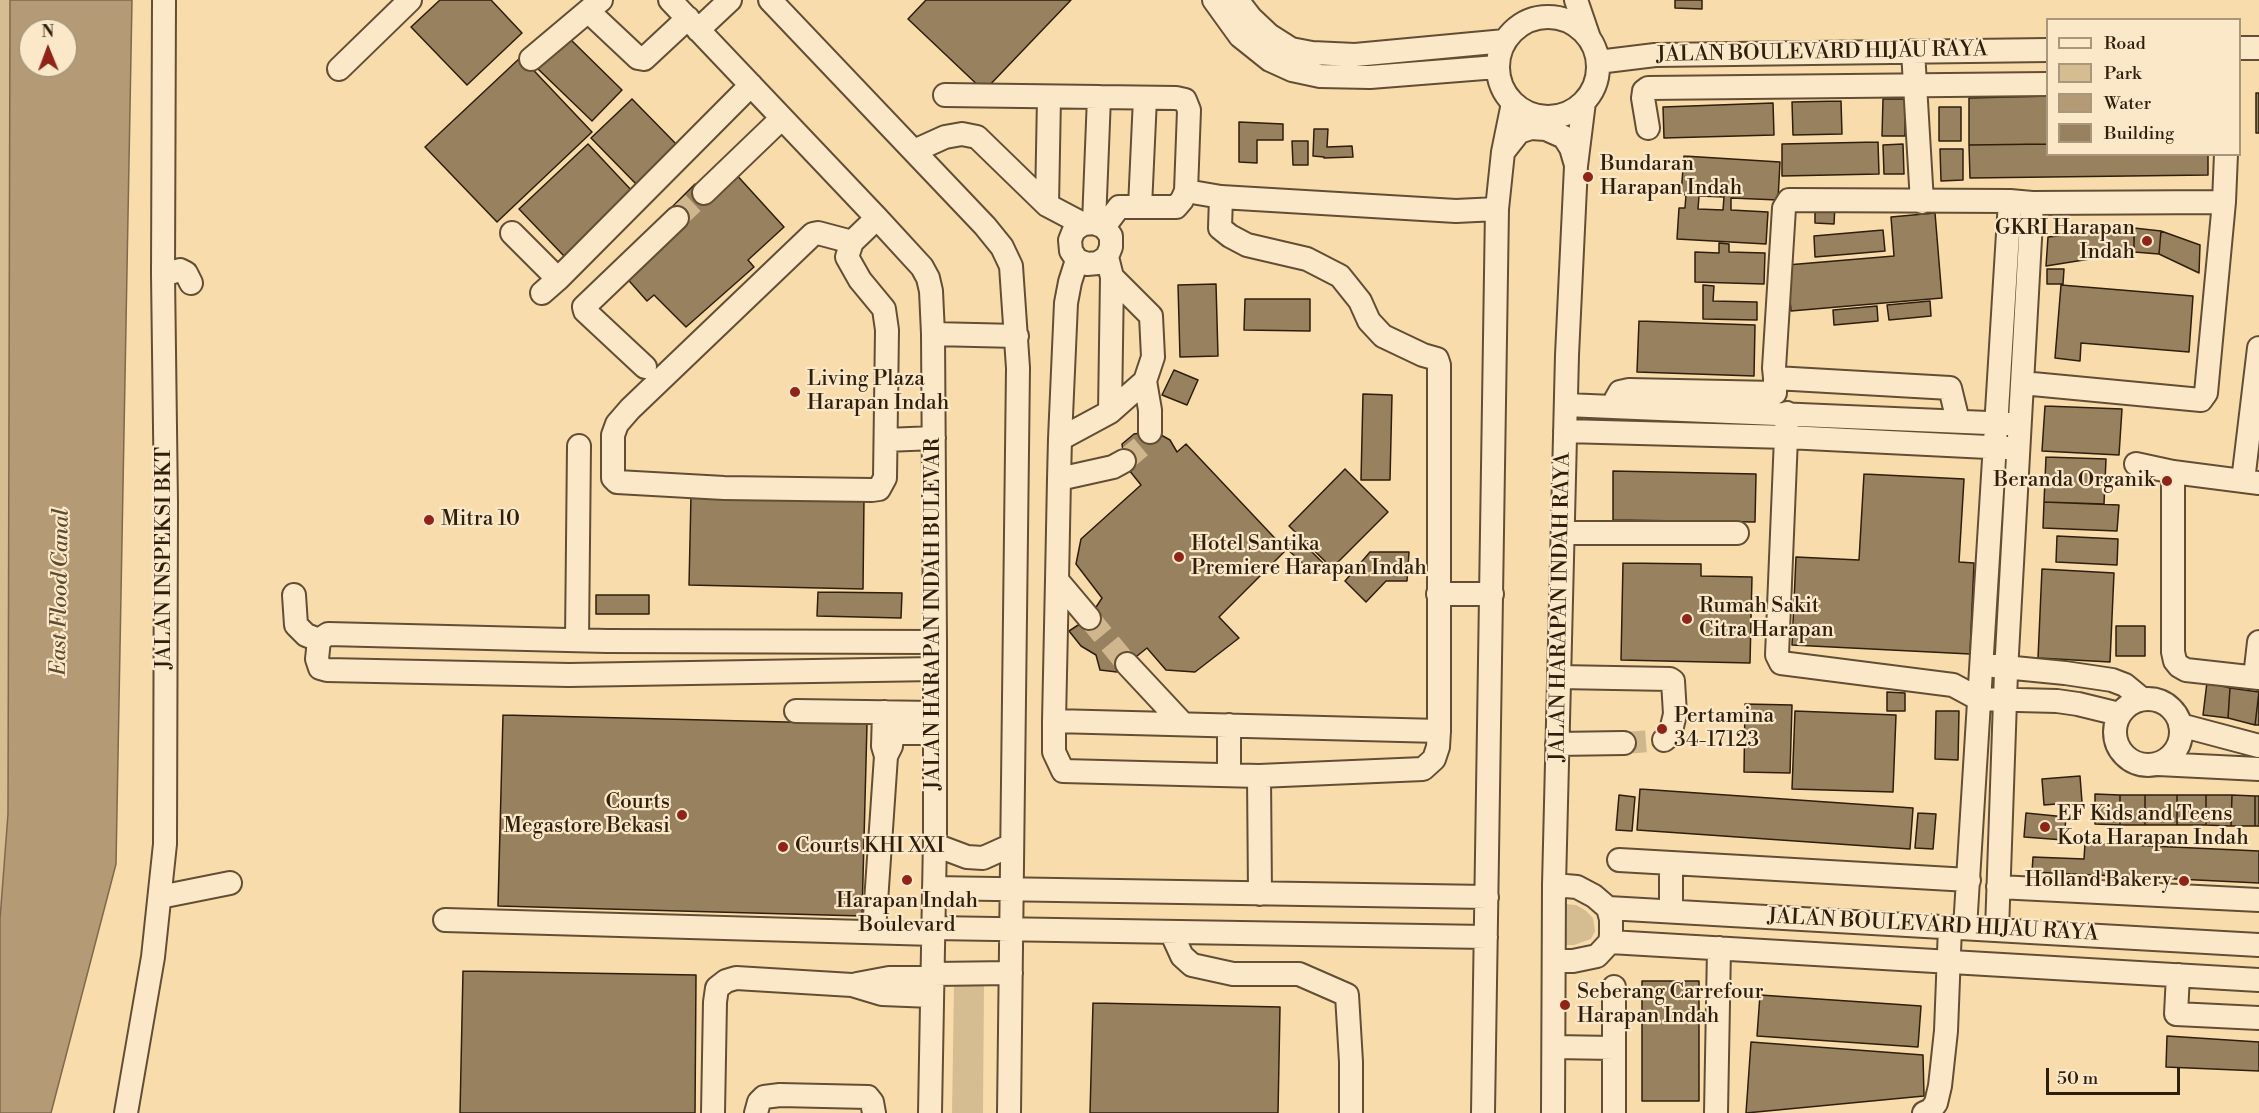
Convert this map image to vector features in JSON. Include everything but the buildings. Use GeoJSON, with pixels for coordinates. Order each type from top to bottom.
{"type":"FeatureCollection","features":[{"type":"Feature","properties":{"kind":"street","name":"JALAN INSPEKSI BKT"},"geometry":{"type":"LineString","coordinates":[[126,1113],[153,957],[165,844],[164,0]]}},
{"type":"Feature","properties":{"kind":"street"},"geometry":{"type":"LineString","coordinates":[[339,69],[410,0]]}},
{"type":"Feature","properties":{"kind":"street","name":"JALAN HARAPAN INDAH BULEVAR"},"geometry":{"type":"LineString","coordinates":[[670,0],[699,22],[751,85],[922,267],[928,278],[942,334],[934,438],[935,845],[930,1113]]}},
{"type":"Feature","properties":{"kind":"street"},"geometry":{"type":"LineString","coordinates":[[531,59],[594,6],[639,58],[644,59],[730,0]]}},
{"type":"Feature","properties":{"kind":"street"},"geometry":{"type":"LineString","coordinates":[[770,0],[1002,247],[1011,266],[1017,336],[1009,1113]]}},
{"type":"Feature","properties":{"kind":"street"},"geometry":{"type":"LineString","coordinates":[[1214,0],[1240,36],[1264,56],[1292,70],[1320,76],[1370,76],[1497,67]]}},
{"type":"Feature","properties":{"kind":"street"},"geometry":{"type":"LineString","coordinates":[[1237,0],[1251,18],[1269,34],[1291,49],[1312,53],[1355,55],[1505,41]]}},
{"type":"Feature","properties":{"kind":"street"},"geometry":{"type":"LineString","coordinates":[[1527,22],[1544,0]]}},
{"type":"Feature","properties":{"kind":"street"},"geometry":{"type":"LineString","coordinates":[[1576,0],[1594,51],[1595,84],[1584,102],[1565,114],[1554,117],[1532,115],[1513,103],[1501,87],[1497,67],[1499,54],[1505,41],[1514,30],[1527,22],[1547,17],[1557,18],[1576,26],[1594,51]]}},
{"type":"Feature","properties":{"kind":"street"},"geometry":{"type":"LineString","coordinates":[[2241,48],[2259,48]]}},
{"type":"Feature","properties":{"kind":"street","name":"JALAN BOULEVARD HIJAU RAYA"},"geometry":{"type":"LineString","coordinates":[[1594,51],[1655,55],[2046,50]]}},
{"type":"Feature","properties":{"kind":"street"},"geometry":{"type":"LineString","coordinates":[[1913,51],[1925,85]]}},
{"type":"Feature","properties":{"kind":"street"},"geometry":{"type":"LineString","coordinates":[[1922,202],[1925,85],[1936,51]]}},
{"type":"Feature","properties":{"kind":"street"},"geometry":{"type":"LineString","coordinates":[[1648,128],[1643,98],[1644,91],[1648,88],[2046,84]]}},
{"type":"Feature","properties":{"kind":"street"},"geometry":{"type":"LineString","coordinates":[[512,233],[550,286],[751,85]]}},
{"type":"Feature","properties":{"kind":"street"},"geometry":{"type":"LineString","coordinates":[[945,95],[1185,100],[1190,110],[1186,191],[1182,200],[1176,207],[1119,207],[1094,225],[1074,230],[1070,240],[1071,251],[1077,260],[1087,264],[1098,263],[1110,267],[1151,316],[1153,357],[1145,381],[1150,410],[1150,432]]}},
{"type":"Feature","properties":{"kind":"street"},"geometry":{"type":"LineString","coordinates":[[1047,205],[1050,97]]}},
{"type":"Feature","properties":{"kind":"street"},"geometry":{"type":"LineString","coordinates":[[1094,225],[1099,97]]}},
{"type":"Feature","properties":{"kind":"street"},"geometry":{"type":"LineString","coordinates":[[1140,207],[1145,98]]}},
{"type":"Feature","properties":{"kind":"street","name":"JALAN HARAPAN INDAH RAYA"},"geometry":{"type":"LineString","coordinates":[[1553,1113],[1554,885],[1565,431],[1576,165],[1584,102]]}},
{"type":"Feature","properties":{"kind":"street"},"geometry":{"type":"LineString","coordinates":[[1483,1113],[1497,210],[1503,152],[1513,103]]}},
{"type":"Feature","properties":{"kind":"street"},"geometry":{"type":"LineString","coordinates":[[704,193],[782,118]]}},
{"type":"Feature","properties":{"kind":"street"},"geometry":{"type":"LineString","coordinates":[[1503,152],[1519,132],[1531,128],[1546,129],[1563,137],[1571,148],[1576,165]]}},
{"type":"Feature","properties":{"kind":"street"},"geometry":{"type":"LineString","coordinates":[[914,151],[945,137],[962,134],[977,137],[1047,205],[1094,225],[1111,236],[1110,412]]}},
{"type":"Feature","properties":{"kind":"street"},"geometry":{"type":"LineString","coordinates":[[2022,382],[2201,400],[2206,393],[2224,202],[2226,156]]}},
{"type":"Feature","properties":{"kind":"street"},"geometry":{"type":"LineString","coordinates":[[1186,191],[1221,197],[1456,211],[1497,210]]}},
{"type":"Feature","properties":{"kind":"street"},"geometry":{"type":"LineString","coordinates":[[1077,260],[1066,303],[1060,439],[1054,752],[1063,771],[1259,776],[1423,769],[1434,759],[1438,747],[1439,731],[1439,365],[1437,359],[1423,355],[1383,336],[1369,321],[1360,301],[1340,276],[1307,259],[1247,245],[1230,236],[1220,228],[1221,197]]}},
{"type":"Feature","properties":{"kind":"street"},"geometry":{"type":"LineString","coordinates":[[2119,714],[2078,704],[1980,699],[1953,685],[1786,664],[1778,660],[1787,437],[1778,399],[1776,331],[1786,204],[1789,200],[1806,198],[1922,202],[2224,202]]}},
{"type":"Feature","properties":{"kind":"street"},"geometry":{"type":"LineString","coordinates":[[1997,930],[2005,699],[2022,382],[2021,202]]}},
{"type":"Feature","properties":{"kind":"street"},"geometry":{"type":"LineString","coordinates":[[1923,1113],[1931,1110],[1936,1102],[1940,1086],[1946,1031],[1948,962],[1969,879],[1996,423],[2021,202]]}},
{"type":"Feature","properties":{"kind":"street"},"geometry":{"type":"LineString","coordinates":[[645,367],[585,311],[584,307],[677,218]]}},
{"type":"Feature","properties":{"kind":"street"},"geometry":{"type":"LineString","coordinates":[[852,242],[818,232],[813,234],[630,410],[617,424],[613,435],[613,478],[617,483],[724,488],[879,489],[885,478],[888,330],[884,309],[847,257],[852,242],[877,218]]}},
{"type":"Feature","properties":{"kind":"street"},"geometry":{"type":"LineString","coordinates":[[163,275],[180,270],[186,273],[191,284]]}},
{"type":"Feature","properties":{"kind":"street"},"geometry":{"type":"LineString","coordinates":[[942,334],[1017,336]]}},
{"type":"Feature","properties":{"kind":"street"},"geometry":{"type":"LineString","coordinates":[[2136,464],[2173,472],[2251,482],[2259,348]]}},
{"type":"Feature","properties":{"kind":"street"},"geometry":{"type":"LineString","coordinates":[[1060,439],[1110,412],[1145,381]]}},
{"type":"Feature","properties":{"kind":"street"},"geometry":{"type":"LineString","coordinates":[[1566,405],[1622,399],[1778,399],[1950,388],[1958,421]]}},
{"type":"Feature","properties":{"kind":"street"},"geometry":{"type":"LineString","coordinates":[[1778,399],[1958,421],[2020,424]]}},
{"type":"Feature","properties":{"kind":"street"},"geometry":{"type":"LineString","coordinates":[[1565,431],[1787,437],[2019,449]]}},
{"type":"Feature","properties":{"kind":"street"},"geometry":{"type":"LineString","coordinates":[[886,440],[934,438]]}},
{"type":"Feature","properties":{"kind":"street"},"geometry":{"type":"LineString","coordinates":[[569,675],[573,640],[572,561],[579,446]]}},
{"type":"Feature","properties":{"kind":"street"},"geometry":{"type":"LineString","coordinates":[[1059,479],[1113,467],[1124,461]]}},
{"type":"Feature","properties":{"kind":"street"},"geometry":{"type":"LineString","coordinates":[[2173,472],[2173,652],[2175,661],[2186,670],[2257,678],[2259,642]]}},
{"type":"Feature","properties":{"kind":"street"},"geometry":{"type":"LineString","coordinates":[[1563,533],[1737,533]]}},
{"type":"Feature","properties":{"kind":"street"},"geometry":{"type":"LineString","coordinates":[[1057,580],[1089,618]]}},
{"type":"Feature","properties":{"kind":"street"},"geometry":{"type":"LineString","coordinates":[[1438,594],[1492,594]]}},
{"type":"Feature","properties":{"kind":"street"},"geometry":{"type":"LineString","coordinates":[[294,595],[296,625],[306,635],[320,640]]}},
{"type":"Feature","properties":{"kind":"street"},"geometry":{"type":"LineString","coordinates":[[934,669],[569,675],[327,670],[320,668],[317,662],[320,640],[328,634],[607,641],[935,642]]}},
{"type":"Feature","properties":{"kind":"street"},"geometry":{"type":"LineString","coordinates":[[607,641],[607,674]]}},
{"type":"Feature","properties":{"kind":"street"},"geometry":{"type":"LineString","coordinates":[[1127,664],[1183,724]]}},
{"type":"Feature","properties":{"kind":"street"},"geometry":{"type":"LineString","coordinates":[[1953,685],[1981,666],[2007,666],[2112,680],[2125,685],[2142,699]]}},
{"type":"Feature","properties":{"kind":"street"},"geometry":{"type":"LineString","coordinates":[[1559,677],[1673,681],[1675,714],[1670,735],[1664,741]]}},
{"type":"Feature","properties":{"kind":"street"},"geometry":{"type":"LineString","coordinates":[[2158,764],[2169,758],[2177,748],[2181,736],[2180,725],[2175,712],[2166,703],[2154,699],[2142,699],[2129,704],[2119,714],[2115,728],[2116,741],[2123,753],[2133,761],[2145,765],[2259,769]]}},
{"type":"Feature","properties":{"kind":"street"},"geometry":{"type":"LineString","coordinates":[[796,711],[884,712],[934,723]]}},
{"type":"Feature","properties":{"kind":"street"},"geometry":{"type":"LineString","coordinates":[[884,712],[883,746],[886,756]]}},
{"type":"Feature","properties":{"kind":"street"},"geometry":{"type":"LineString","coordinates":[[1054,721],[1439,731]]}},
{"type":"Feature","properties":{"kind":"street"},"geometry":{"type":"LineString","coordinates":[[874,932],[886,756],[895,733],[934,723]]}},
{"type":"Feature","properties":{"kind":"street"},"geometry":{"type":"LineString","coordinates":[[1229,725],[1229,775]]}},
{"type":"Feature","properties":{"kind":"street"},"geometry":{"type":"LineString","coordinates":[[2180,725],[2259,746]]}},
{"type":"Feature","properties":{"kind":"street"},"geometry":{"type":"LineString","coordinates":[[1557,744],[1624,743]]}},
{"type":"Feature","properties":{"kind":"street"},"geometry":{"type":"LineString","coordinates":[[1259,776],[1260,894]]}},
{"type":"Feature","properties":{"kind":"street"},"geometry":{"type":"LineString","coordinates":[[935,845],[967,857],[982,858],[1012,845]]}},
{"type":"Feature","properties":{"kind":"street"},"geometry":{"type":"LineString","coordinates":[[1619,860],[1969,879]]}},
{"type":"Feature","properties":{"kind":"street"},"geometry":{"type":"LineString","coordinates":[[1671,863],[1671,911]]}},
{"type":"Feature","properties":{"kind":"street"},"geometry":{"type":"LineString","coordinates":[[160,897],[230,883]]}},
{"type":"Feature","properties":{"kind":"street"},"geometry":{"type":"LineString","coordinates":[[1554,885],[1577,887],[1594,896],[1608,908],[1611,919],[1610,942],[1597,956],[1573,961],[1554,961]]}},
{"type":"Feature","properties":{"kind":"street"},"geometry":{"type":"LineString","coordinates":[[1998,887],[2259,900]]}},
{"type":"Feature","properties":{"kind":"street"},"geometry":{"type":"LineString","coordinates":[[934,888],[1487,897]]}},
{"type":"Feature","properties":{"kind":"street","name":"JALAN BOULEVARD HIJAU RAYA"},"geometry":{"type":"LineString","coordinates":[[1608,908],[2259,945]]}},
{"type":"Feature","properties":{"kind":"street"},"geometry":{"type":"LineString","coordinates":[[445,920],[874,932],[1012,928],[1486,937]]}},
{"type":"Feature","properties":{"kind":"street"},"geometry":{"type":"LineString","coordinates":[[1171,932],[1182,956],[1192,965],[1233,974],[1299,974],[1347,995],[1351,1051],[1351,1113]]}},
{"type":"Feature","properties":{"kind":"street","name":"JALAN BOULEVARD HIJAU RAYA"},"geometry":{"type":"LineString","coordinates":[[1610,942],[2259,980]]}},
{"type":"Feature","properties":{"kind":"street"},"geometry":{"type":"LineString","coordinates":[[1716,1113],[1719,948]]}},
{"type":"Feature","properties":{"kind":"street"},"geometry":{"type":"LineString","coordinates":[[713,1113],[715,1002],[717,988],[726,981],[736,978],[852,985],[882,994],[932,982],[1011,973]]}},
{"type":"Feature","properties":{"kind":"street"},"geometry":{"type":"LineString","coordinates":[[2178,975],[2176,1014],[2259,1018]]}},
{"type":"Feature","properties":{"kind":"street"},"geometry":{"type":"LineString","coordinates":[[1614,987],[1614,1113]]}},
{"type":"Feature","properties":{"kind":"street"},"geometry":{"type":"LineString","coordinates":[[1554,1047],[1614,1047]]}},
{"type":"Feature","properties":{"kind":"street"},"geometry":{"type":"LineString","coordinates":[[756,1113],[759,1102],[764,1097],[791,1104],[836,1105],[868,1097],[871,1099],[874,1113]]}},
{"type":"Feature","properties":{"kind":"green space"},"geometry":{"type":"Polygon","coordinates":[[[0,0],[10,0],[8,814],[0,919],[0,0]]]}},
{"type":"Feature","properties":{"kind":"green space"},"geometry":{"type":"Polygon","coordinates":[[[1564,904],[1576,905],[1593,918],[1595,931],[1591,939],[1574,945],[1564,945],[1564,904]]]}},
{"type":"Feature","properties":{"kind":"green space"},"geometry":{"type":"Polygon","coordinates":[[[984,983],[983,1113],[952,1113],[954,984],[984,983]]]}},
{"type":"Feature","properties":{"kind":"water","name":"East Flood Canal"},"geometry":{"type":"Polygon","coordinates":[[[10,0],[132,0],[116,864],[51,1113],[0,1113],[0,919],[8,814],[10,0]]]}},
{"type":"Feature","properties":{"kind":"tunnel"},"geometry":{"type":"LineString","coordinates":[[677,218],[704,193]]}},
{"type":"Feature","properties":{"kind":"tunnel"},"geometry":{"type":"LineString","coordinates":[[1124,461],[1142,446],[1150,432]]}},
{"type":"Feature","properties":{"kind":"tunnel"},"geometry":{"type":"LineString","coordinates":[[1089,618],[1127,664]]}},
{"type":"Feature","properties":{"kind":"tunnel"},"geometry":{"type":"LineString","coordinates":[[1624,743],[1664,740]]}},
{"type":"Feature","properties":{"kind":"place","name":"Bundaran Harapan Indah"},"geometry":{"type":"Point","coordinates":[1588,177]}},
{"type":"Feature","properties":{"kind":"place","name":"GKRI Harapan Indah"},"geometry":{"type":"Point","coordinates":[2147,241]}},
{"type":"Feature","properties":{"kind":"place","name":"Living Plaza Harapan Indah"},"geometry":{"type":"Point","coordinates":[795,392]}},
{"type":"Feature","properties":{"kind":"place","name":"Beranda Organik"},"geometry":{"type":"Point","coordinates":[2167,481]}},
{"type":"Feature","properties":{"kind":"place","name":"Mitra 10"},"geometry":{"type":"Point","coordinates":[429,520]}},
{"type":"Feature","properties":{"kind":"place","name":"Hotel Santika Premiere Harapan Indah"},"geometry":{"type":"Point","coordinates":[1179,557]}},
{"type":"Feature","properties":{"kind":"place","name":"Rumah Sakit Citra Harapan"},"geometry":{"type":"Point","coordinates":[1687,619]}},
{"type":"Feature","properties":{"kind":"place","name":"Pertamina 34-17123"},"geometry":{"type":"Point","coordinates":[1662,729]}},
{"type":"Feature","properties":{"kind":"place","name":"Courts Megastore Bekasi"},"geometry":{"type":"Point","coordinates":[682,815]}},
{"type":"Feature","properties":{"kind":"place","name":"EF Kids and Teens Kota Harapan Indah"},"geometry":{"type":"Point","coordinates":[2045,827]}},
{"type":"Feature","properties":{"kind":"place","name":"Courts KHI XXI"},"geometry":{"type":"Point","coordinates":[783,847]}},
{"type":"Feature","properties":{"kind":"place","name":"Harapan Indah Boulevard"},"geometry":{"type":"Point","coordinates":[907,880]}},
{"type":"Feature","properties":{"kind":"place","name":"Holland Bakery"},"geometry":{"type":"Point","coordinates":[2184,881]}},
{"type":"Feature","properties":{"kind":"place","name":"Seberang Carrefour Harapan Indah"},"geometry":{"type":"Point","coordinates":[1565,1005]}}]}
